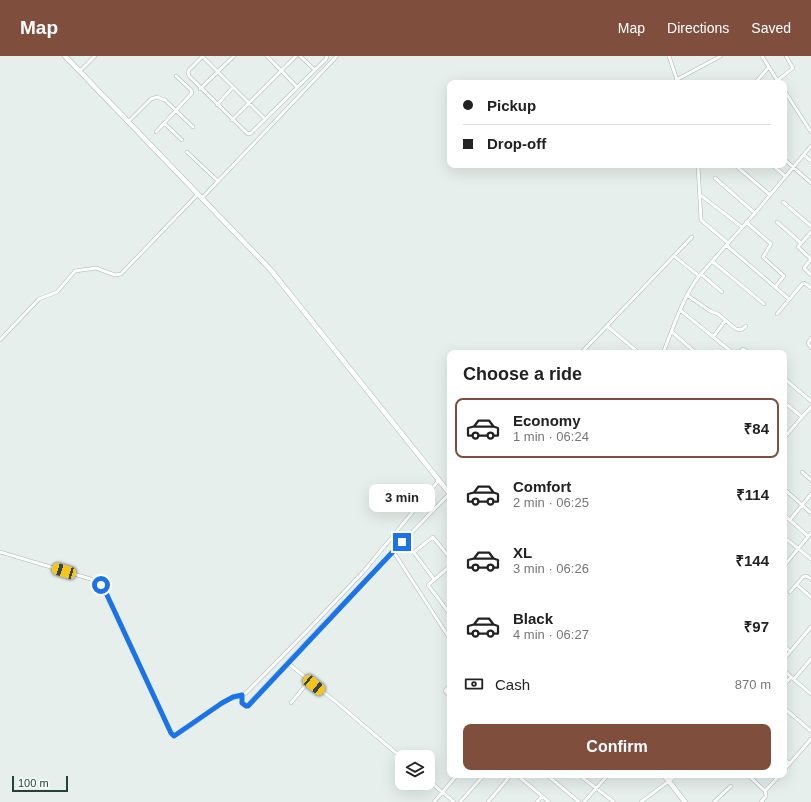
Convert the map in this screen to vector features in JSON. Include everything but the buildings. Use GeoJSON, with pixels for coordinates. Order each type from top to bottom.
{"type":"FeatureCollection","features":[{"type":"Feature","properties":{"kind":"street"},"geometry":{"type":"LineString","coordinates":[[65,56],[270,269],[447,489]]}},
{"type":"Feature","properties":{"kind":"street"},"geometry":{"type":"LineString","coordinates":[[80,71],[95,56]]}},
{"type":"Feature","properties":{"kind":"street"},"geometry":{"type":"LineString","coordinates":[[265,119],[202,56],[188,72],[190,79],[248,134],[265,119],[326,59],[327,56]]}},
{"type":"Feature","properties":{"kind":"street"},"geometry":{"type":"LineString","coordinates":[[200,89],[234,56]]}},
{"type":"Feature","properties":{"kind":"street"},"geometry":{"type":"LineString","coordinates":[[267,56],[297,87]]}},
{"type":"Feature","properties":{"kind":"street"},"geometry":{"type":"LineString","coordinates":[[232,120],[296,56]]}},
{"type":"Feature","properties":{"kind":"street"},"geometry":{"type":"LineString","coordinates":[[300,56],[314,70]]}},
{"type":"Feature","properties":{"kind":"street"},"geometry":{"type":"LineString","coordinates":[[0,340],[39,299],[56,294],[74,271],[96,268],[115,275],[121,274],[200,196],[218,181],[337,56]]}},
{"type":"Feature","properties":{"kind":"street"},"geometry":{"type":"LineString","coordinates":[[669,56],[677,80]]}},
{"type":"Feature","properties":{"kind":"street"},"geometry":{"type":"LineString","coordinates":[[679,80],[722,56]]}},
{"type":"Feature","properties":{"kind":"street"},"geometry":{"type":"LineString","coordinates":[[762,56],[778,80]]}},
{"type":"Feature","properties":{"kind":"street"},"geometry":{"type":"LineString","coordinates":[[781,80],[793,68],[786,56]]}},
{"type":"Feature","properties":{"kind":"street"},"geometry":{"type":"LineString","coordinates":[[758,80],[769,67]]}},
{"type":"Feature","properties":{"kind":"street"},"geometry":{"type":"LineString","coordinates":[[156,132],[192,92],[176,76]]}},
{"type":"Feature","properties":{"kind":"street"},"geometry":{"type":"LineString","coordinates":[[216,105],[233,87]]}},
{"type":"Feature","properties":{"kind":"street"},"geometry":{"type":"LineString","coordinates":[[787,95],[811,132]]}},
{"type":"Feature","properties":{"kind":"street"},"geometry":{"type":"LineString","coordinates":[[129,121],[154,97],[162,98],[193,127]]}},
{"type":"Feature","properties":{"kind":"street"},"geometry":{"type":"LineString","coordinates":[[164,123],[182,140]]}},
{"type":"Feature","properties":{"kind":"street"},"geometry":{"type":"LineString","coordinates":[[664,350],[687,294],[700,275],[755,213],[811,146]]}},
{"type":"Feature","properties":{"kind":"street"},"geometry":{"type":"LineString","coordinates":[[187,152],[218,181]]}},
{"type":"Feature","properties":{"kind":"street"},"geometry":{"type":"LineString","coordinates":[[804,155],[811,161]]}},
{"type":"Feature","properties":{"kind":"street"},"geometry":{"type":"LineString","coordinates":[[787,162],[811,183]]}},
{"type":"Feature","properties":{"kind":"street"},"geometry":{"type":"LineString","coordinates":[[698,168],[702,220],[789,299]]}},
{"type":"Feature","properties":{"kind":"street"},"geometry":{"type":"LineString","coordinates":[[738,168],[770,195]]}},
{"type":"Feature","properties":{"kind":"street"},"geometry":{"type":"LineString","coordinates":[[776,168],[785,176]]}},
{"type":"Feature","properties":{"kind":"street"},"geometry":{"type":"LineString","coordinates":[[715,178],[755,213]]}},
{"type":"Feature","properties":{"kind":"street"},"geometry":{"type":"LineString","coordinates":[[699,194],[742,227]]}},
{"type":"Feature","properties":{"kind":"street"},"geometry":{"type":"LineString","coordinates":[[783,202],[811,226]]}},
{"type":"Feature","properties":{"kind":"street"},"geometry":{"type":"LineString","coordinates":[[746,222],[771,244],[763,257],[784,276],[775,287]]}},
{"type":"Feature","properties":{"kind":"street"},"geometry":{"type":"LineString","coordinates":[[777,222],[801,243]]}},
{"type":"Feature","properties":{"kind":"street"},"geometry":{"type":"LineString","coordinates":[[811,232],[798,248],[811,259],[804,268],[811,275]]}},
{"type":"Feature","properties":{"kind":"street"},"geometry":{"type":"LineString","coordinates":[[584,350],[692,237]]}},
{"type":"Feature","properties":{"kind":"street"},"geometry":{"type":"LineString","coordinates":[[674,256],[722,292]]}},
{"type":"Feature","properties":{"kind":"street"},"geometry":{"type":"LineString","coordinates":[[712,261],[764,304]]}},
{"type":"Feature","properties":{"kind":"street"},"geometry":{"type":"LineString","coordinates":[[777,314],[803,283],[811,288]]}},
{"type":"Feature","properties":{"kind":"street"},"geometry":{"type":"LineString","coordinates":[[687,294],[710,311],[718,314],[725,321],[739,330],[746,326]]}},
{"type":"Feature","properties":{"kind":"street"},"geometry":{"type":"LineString","coordinates":[[680,310],[729,350]]}},
{"type":"Feature","properties":{"kind":"street"},"geometry":{"type":"LineString","coordinates":[[713,336],[725,321]]}},
{"type":"Feature","properties":{"kind":"street"},"geometry":{"type":"LineString","coordinates":[[607,326],[635,350]]}},
{"type":"Feature","properties":{"kind":"street"},"geometry":{"type":"LineString","coordinates":[[672,332],[693,350]]}},
{"type":"Feature","properties":{"kind":"street"},"geometry":{"type":"LineString","coordinates":[[811,338],[808,343],[811,348]]}},
{"type":"Feature","properties":{"kind":"street"},"geometry":{"type":"LineString","coordinates":[[787,381],[811,401]]}},
{"type":"Feature","properties":{"kind":"street"},"geometry":{"type":"LineString","coordinates":[[787,404],[802,417]]}},
{"type":"Feature","properties":{"kind":"street"},"geometry":{"type":"LineString","coordinates":[[787,434],[811,408]]}},
{"type":"Feature","properties":{"kind":"street"},"geometry":{"type":"LineString","coordinates":[[802,472],[811,480]]}},
{"type":"Feature","properties":{"kind":"street"},"geometry":{"type":"LineString","coordinates":[[0,552],[94,580],[101,585],[173,736],[178,735],[222,703],[233,697],[242,695],[309,629],[359,576],[439,480]]}},
{"type":"Feature","properties":{"kind":"street"},"geometry":{"type":"LineString","coordinates":[[787,492],[811,513]]}},
{"type":"Feature","properties":{"kind":"street"},"geometry":{"type":"LineString","coordinates":[[790,520],[811,494]]}},
{"type":"Feature","properties":{"kind":"street"},"geometry":{"type":"LineString","coordinates":[[242,695],[242,703],[247,706],[447,496]]}},
{"type":"Feature","properties":{"kind":"street"},"geometry":{"type":"LineString","coordinates":[[787,518],[810,535],[787,562]]}},
{"type":"Feature","properties":{"kind":"street"},"geometry":{"type":"LineString","coordinates":[[434,579],[414,552],[433,537],[447,554]]}},
{"type":"Feature","properties":{"kind":"street"},"geometry":{"type":"LineString","coordinates":[[787,540],[811,558]]}},
{"type":"Feature","properties":{"kind":"street"},"geometry":{"type":"LineString","coordinates":[[393,551],[447,634]]}},
{"type":"Feature","properties":{"kind":"street"},"geometry":{"type":"LineString","coordinates":[[447,568],[430,582],[428,586],[447,610]]}},
{"type":"Feature","properties":{"kind":"street"},"geometry":{"type":"LineString","coordinates":[[790,592],[803,577],[806,576],[811,579]]}},
{"type":"Feature","properties":{"kind":"street"},"geometry":{"type":"LineString","coordinates":[[796,585],[811,597]]}},
{"type":"Feature","properties":{"kind":"street"},"geometry":{"type":"LineString","coordinates":[[787,655],[811,627]]}},
{"type":"Feature","properties":{"kind":"street"},"geometry":{"type":"LineString","coordinates":[[794,679],[811,659]]}},
{"type":"Feature","properties":{"kind":"street"},"geometry":{"type":"LineString","coordinates":[[288,663],[309,681],[338,702],[395,752]]}},
{"type":"Feature","properties":{"kind":"street"},"geometry":{"type":"LineString","coordinates":[[787,673],[811,693]]}},
{"type":"Feature","properties":{"kind":"street"},"geometry":{"type":"LineString","coordinates":[[787,682],[791,677]]}},
{"type":"Feature","properties":{"kind":"street"},"geometry":{"type":"LineString","coordinates":[[292,703],[309,681]]}},
{"type":"Feature","properties":{"kind":"street"},"geometry":{"type":"LineString","coordinates":[[787,711],[811,731]]}},
{"type":"Feature","properties":{"kind":"street"},"geometry":{"type":"LineString","coordinates":[[787,767],[811,740]]}},
{"type":"Feature","properties":{"kind":"street"},"geometry":{"type":"LineString","coordinates":[[434,802],[454,778]]}},
{"type":"Feature","properties":{"kind":"street"},"geometry":{"type":"LineString","coordinates":[[460,802],[481,778]]}},
{"type":"Feature","properties":{"kind":"street"},"geometry":{"type":"LineString","coordinates":[[488,802],[508,778]]}},
{"type":"Feature","properties":{"kind":"street"},"geometry":{"type":"LineString","coordinates":[[521,778],[550,802]]}},
{"type":"Feature","properties":{"kind":"street"},"geometry":{"type":"LineString","coordinates":[[551,778],[579,802]]}},
{"type":"Feature","properties":{"kind":"street"},"geometry":{"type":"LineString","coordinates":[[583,778],[614,802]]}},
{"type":"Feature","properties":{"kind":"street"},"geometry":{"type":"LineString","coordinates":[[584,802],[605,778]]}},
{"type":"Feature","properties":{"kind":"street"},"geometry":{"type":"LineString","coordinates":[[666,778],[685,802]]}},
{"type":"Feature","properties":{"kind":"street"},"geometry":{"type":"LineString","coordinates":[[641,802],[674,778]]}},
{"type":"Feature","properties":{"kind":"street"},"geometry":{"type":"LineString","coordinates":[[752,778],[766,791]]}},
{"type":"Feature","properties":{"kind":"street"},"geometry":{"type":"LineString","coordinates":[[761,802],[766,796],[766,791],[777,778]]}},
{"type":"Feature","properties":{"kind":"street"},"geometry":{"type":"LineString","coordinates":[[435,786],[454,802]]}},
{"type":"Feature","properties":{"kind":"street"},"geometry":{"type":"LineString","coordinates":[[714,802],[731,786]]}},
{"type":"Feature","properties":{"kind":"street"},"geometry":{"type":"LineString","coordinates":[[537,802],[542,796]]}},
{"type":"Feature","properties":{"kind":"route"},"geometry":{"type":"LineString","coordinates":[[101,585],[171,733],[174,736],[178,735],[231,698],[242,695],[242,703],[248,706],[325,622],[352,596],[402,542]]}}]}
